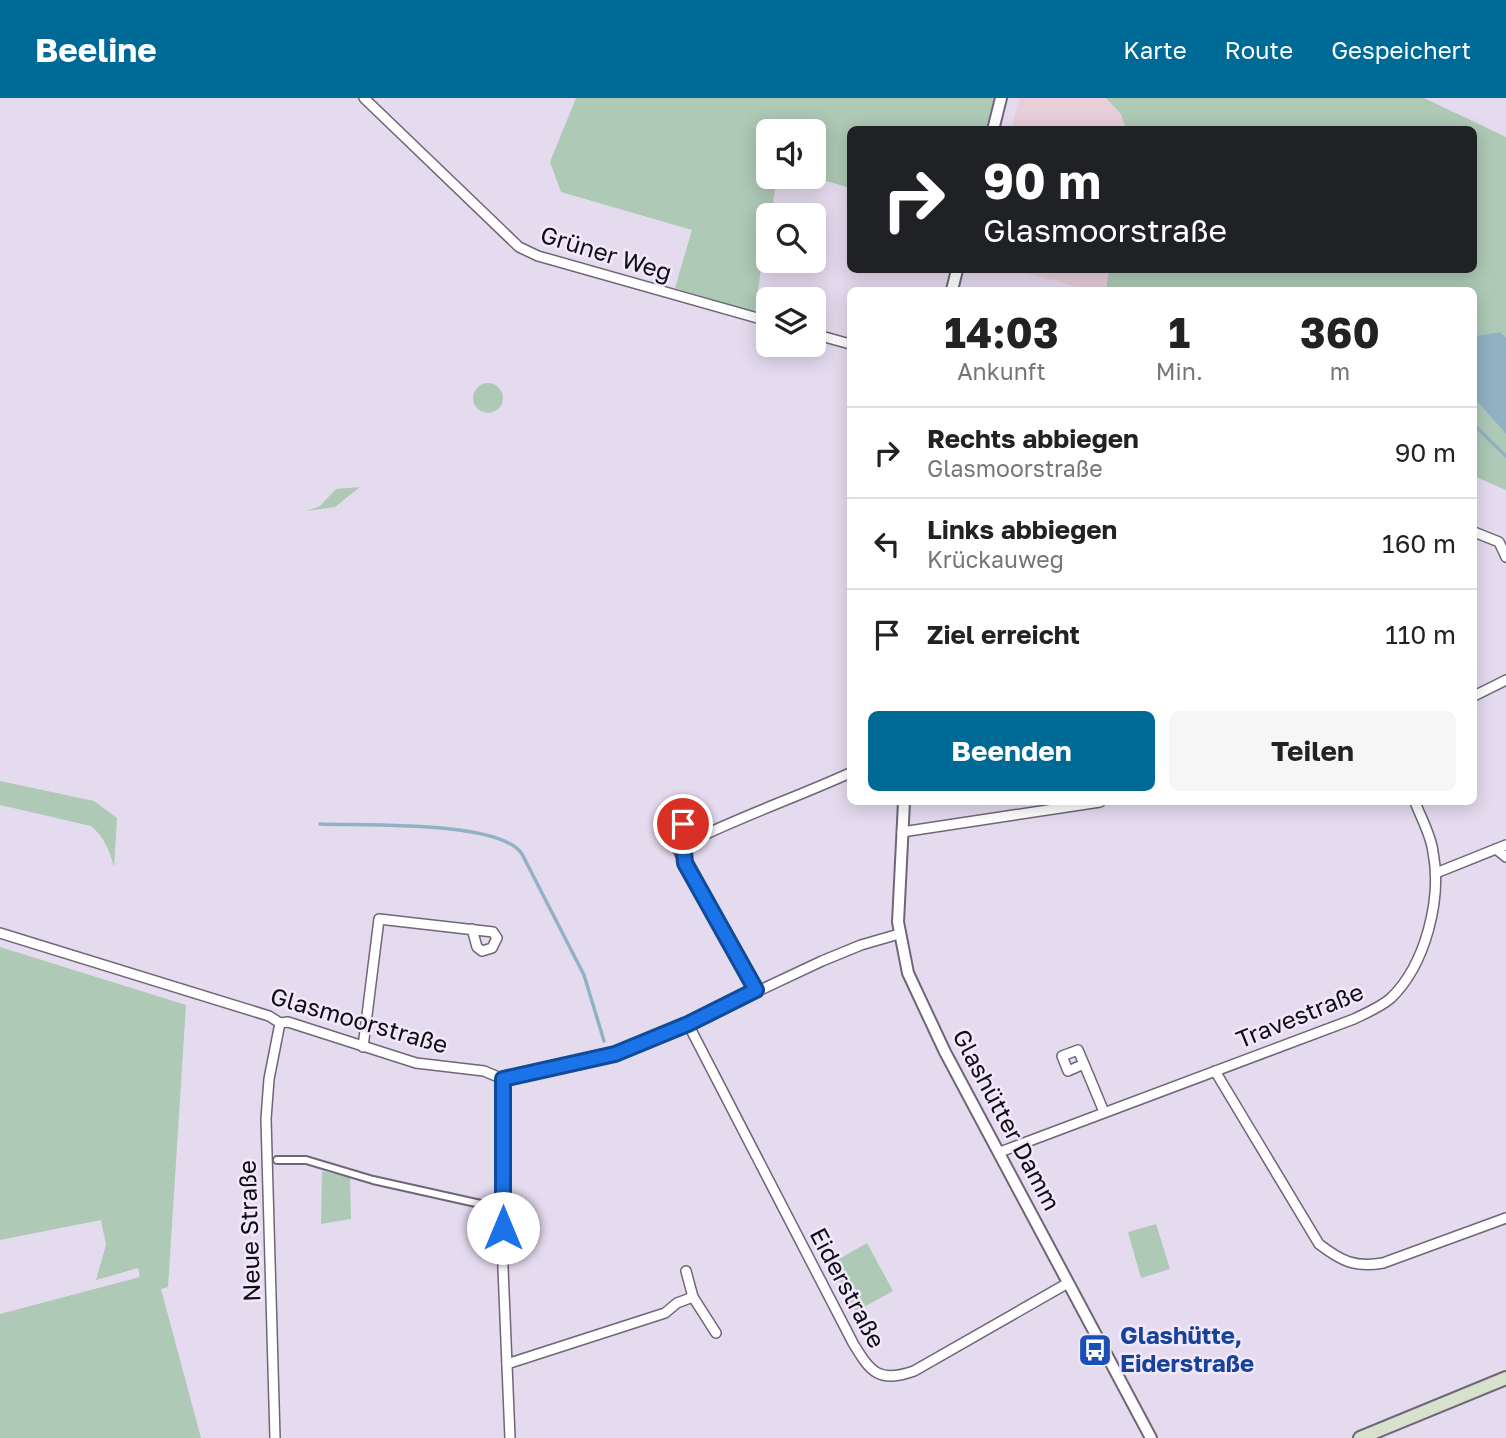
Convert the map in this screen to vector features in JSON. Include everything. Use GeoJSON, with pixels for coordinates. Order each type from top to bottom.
{"type":"FeatureCollection","features":[{"type":"Feature","properties":{"kind":"main road"},"geometry":{"type":"LineString","coordinates":[[1360,1438],[1379,1435],[1506,1378]]}},
{"type":"Feature","properties":{"kind":"street","name":"Grüner Weg"},"geometry":{"type":"LineString","coordinates":[[364,98],[519,247],[538,256],[756,318]]}},
{"type":"Feature","properties":{"kind":"street"},"geometry":{"type":"LineString","coordinates":[[994,126],[1002,98]]}},
{"type":"Feature","properties":{"kind":"street"},"geometry":{"type":"LineString","coordinates":[[826,337],[847,343]]}},
{"type":"Feature","properties":{"kind":"street"},"geometry":{"type":"LineString","coordinates":[[1477,533],[1499,542],[1506,557]]}},
{"type":"Feature","properties":{"kind":"street"},"geometry":{"type":"LineString","coordinates":[[1477,694],[1506,680]]}},
{"type":"Feature","properties":{"kind":"street"},"geometry":{"type":"LineString","coordinates":[[689,842],[731,821],[798,797],[847,774]]}},
{"type":"Feature","properties":{"kind":"street","name":"Glashütter Damm"},"geometry":{"type":"LineString","coordinates":[[904,805],[899,934],[908,973],[945,1052],[1151,1438]]}},
{"type":"Feature","properties":{"kind":"street"},"geometry":{"type":"LineString","coordinates":[[902,832],[1081,805]]}},
{"type":"Feature","properties":{"kind":"street","name":"Travestraße"},"geometry":{"type":"LineString","coordinates":[[1000,1152],[1354,1020],[1391,998],[1411,972],[1424,942],[1436,873],[1433,849],[1416,805]]}},
{"type":"Feature","properties":{"kind":"street"},"geometry":{"type":"LineString","coordinates":[[685,863],[684,852],[689,842],[687,828],[683,824],[676,824],[671,835],[685,863],[756,990]]}},
{"type":"Feature","properties":{"kind":"street"},"geometry":{"type":"LineString","coordinates":[[1436,873],[1506,845]]}},
{"type":"Feature","properties":{"kind":"street"},"geometry":{"type":"LineString","coordinates":[[1496,849],[1506,857]]}},
{"type":"Feature","properties":{"kind":"street"},"geometry":{"type":"LineString","coordinates":[[363,1047],[379,919],[472,929]]}},
{"type":"Feature","properties":{"kind":"street","name":"Glasmoorstraße"},"geometry":{"type":"LineString","coordinates":[[0,933],[274,1017],[280,1023],[288,1022],[416,1063],[484,1071],[503,1079],[615,1054],[688,1024],[756,990],[861,945],[899,934]]}},
{"type":"Feature","properties":{"kind":"street","name":"Neue Straße"},"geometry":{"type":"LineString","coordinates":[[275,1438],[266,1119],[269,1079],[280,1023]]}},
{"type":"Feature","properties":{"kind":"street","name":"Eiderstraße"},"geometry":{"type":"LineString","coordinates":[[688,1024],[751,1151],[853,1343],[872,1370],[896,1378],[914,1371],[1069,1283]]}},
{"type":"Feature","properties":{"kind":"street"},"geometry":{"type":"LineString","coordinates":[[1084,1064],[1104,1112]]}},
{"type":"Feature","properties":{"kind":"street"},"geometry":{"type":"LineString","coordinates":[[1215,1071],[1319,1244],[1346,1264],[1365,1267],[1383,1263],[1506,1218]]}},
{"type":"Feature","properties":{"kind":"street"},"geometry":{"type":"LineString","coordinates":[[503,1079],[503,1209],[510,1438]]}},
{"type":"Feature","properties":{"kind":"street"},"geometry":{"type":"LineString","coordinates":[[277,1160],[306,1160],[373,1180],[503,1209]]}},
{"type":"Feature","properties":{"kind":"street"},"geometry":{"type":"LineString","coordinates":[[686,1271],[693,1297],[716,1333]]}},
{"type":"Feature","properties":{"kind":"street"},"geometry":{"type":"LineString","coordinates":[[507,1364],[665,1313],[677,1303],[693,1297]]}},
{"type":"Feature","properties":{"kind":"shaded area"},"geometry":{"type":"Polygon","coordinates":[[[1019,98],[1106,98],[1121,114],[1125,126],[1012,126],[1019,98]]]}},
{"type":"Feature","properties":{"kind":"shaded area"},"geometry":{"type":"Polygon","coordinates":[[[1025,273],[1109,273],[1106,287],[1078,287],[1025,273]]]}},
{"type":"Feature","properties":{"kind":"green space"},"geometry":{"type":"Polygon","coordinates":[[[576,98],[994,98],[987,126],[847,126],[847,187],[826,181],[826,119],[756,119],[756,189],[775,189],[773,203],[756,203],[756,273],[760,273],[758,287],[756,287],[755,313],[675,288],[692,230],[561,192],[550,162],[576,98]]]}},
{"type":"Feature","properties":{"kind":"green space"},"geometry":{"type":"Polygon","coordinates":[[[1106,98],[1424,98],[1506,137],[1506,337],[1500,332],[1477,336],[1477,287],[1106,287],[1109,273],[1477,273],[1477,126],[1125,126],[1121,114],[1106,98]]]}},
{"type":"Feature","properties":{"kind":"green space"},"geometry":{"type":"Polygon","coordinates":[[[488,383],[499,387],[503,398],[499,409],[488,413],[477,409],[473,398],[477,387],[488,383]]]}},
{"type":"Feature","properties":{"kind":"green space"},"geometry":{"type":"Polygon","coordinates":[[[1477,401],[1506,434],[1506,490],[1477,477],[1477,401]]]}},
{"type":"Feature","properties":{"kind":"green space"},"geometry":{"type":"Polygon","coordinates":[[[360,487],[335,507],[307,511],[320,506],[336,489],[360,487]]]}},
{"type":"Feature","properties":{"kind":"green space"},"geometry":{"type":"Polygon","coordinates":[[[0,781],[94,801],[117,818],[114,867],[106,845],[91,826],[0,805],[0,781]]]}},
{"type":"Feature","properties":{"kind":"green space"},"geometry":{"type":"Polygon","coordinates":[[[0,947],[186,1005],[168,1287],[161,1289],[201,1438],[0,1438],[0,1314],[140,1277],[138,1268],[96,1280],[106,1245],[101,1220],[0,1240],[0,947]]]}},
{"type":"Feature","properties":{"kind":"green space"},"geometry":{"type":"Polygon","coordinates":[[[322,1171],[350,1178],[351,1219],[321,1224],[322,1171]]]}},
{"type":"Feature","properties":{"kind":"green space"},"geometry":{"type":"Polygon","coordinates":[[[1156,1224],[1170,1269],[1141,1278],[1128,1232],[1156,1224]]]}},
{"type":"Feature","properties":{"kind":"green space"},"geometry":{"type":"Polygon","coordinates":[[[867,1243],[893,1291],[855,1312],[830,1264],[867,1243]]]}},
{"type":"Feature","properties":{"kind":"water"},"geometry":{"type":"Polygon","coordinates":[[[1500,332],[1506,337],[1506,434],[1477,401],[1477,336],[1500,332]]]}},
{"type":"Feature","properties":{"kind":"waterway"},"geometry":{"type":"LineString","coordinates":[[1477,428],[1506,456]]}},
{"type":"Feature","properties":{"kind":"waterway"},"geometry":{"type":"LineString","coordinates":[[320,824],[396,825],[459,830],[487,835],[509,843],[522,854],[584,975],[604,1041]]}},
{"type":"Feature","properties":{"kind":"place","name":"Glashütte, Eiderstraße"},"geometry":{"type":"Point","coordinates":[1095,1350]}},
{"type":"Feature","properties":{"kind":"route"},"geometry":{"type":"LineString","coordinates":[[503,1228],[503,1079],[576,1065],[615,1054],[688,1024],[756,990],[685,863],[684,852],[689,836],[683,824]]}}]}
